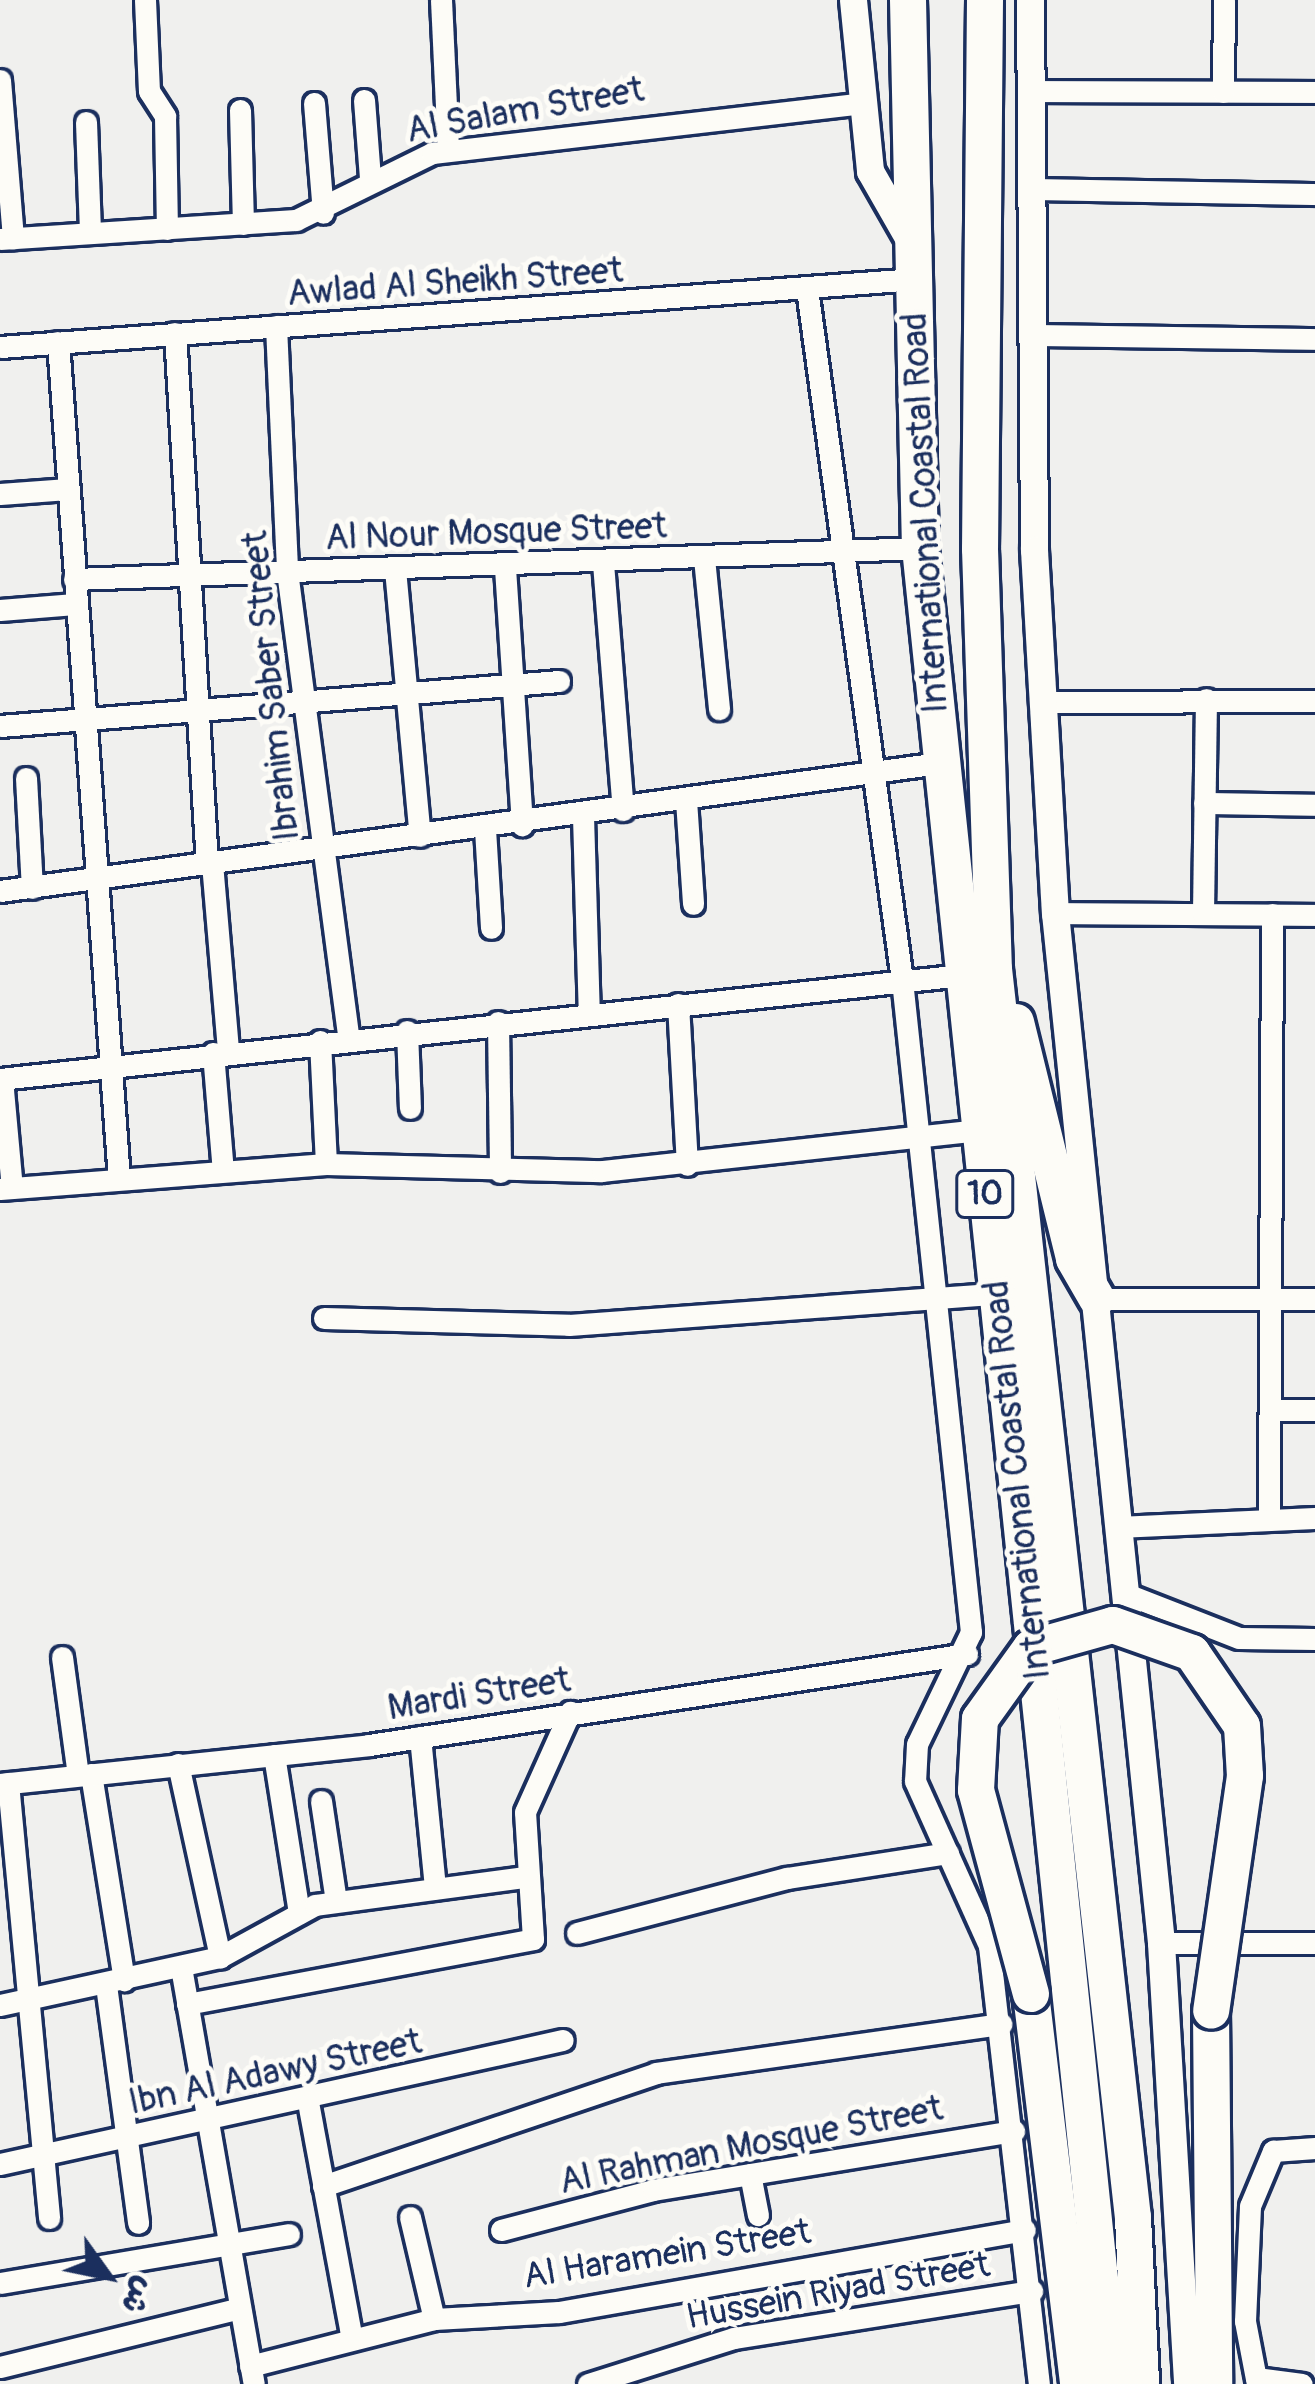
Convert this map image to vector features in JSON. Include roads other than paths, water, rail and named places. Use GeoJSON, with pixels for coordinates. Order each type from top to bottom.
{"type":"FeatureCollection","features":[{"type":"Feature","properties":{"kind":"highway","name":"International Coastal Road"},"geometry":{"type":"LineString","coordinates":[[908,0],[920,548],[939,763],[978,972],[1133,2218],[1141,2384]]}},
{"type":"Feature","properties":{"kind":"highway","name":"International Coastal Road"},"geometry":{"type":"LineString","coordinates":[[986,0],[978,1130],[1111,2384]]}},
{"type":"Feature","properties":{"kind":"highway"},"geometry":{"type":"LineString","coordinates":[[978,972],[1039,1096],[1074,1259],[1097,1299]]}},
{"type":"Feature","properties":{"kind":"highway"},"geometry":{"type":"LineString","coordinates":[[1078,2384],[1030,1994],[976,1790],[980,1719],[1031,1648],[1080,1627],[1130,1626],[1206,1665],[1241,1726],[1245,1776],[1210,2011],[1214,2384]]}},
{"type":"Feature","properties":{"kind":"street"},"geometry":{"type":"LineString","coordinates":[[162,0],[147,0],[149,91],[165,116],[167,229]]}},
{"type":"Feature","properties":{"kind":"street"},"geometry":{"type":"LineString","coordinates":[[441,0],[448,150]]}},
{"type":"Feature","properties":{"kind":"street"},"geometry":{"type":"LineString","coordinates":[[853,0],[861,103],[875,189],[915,265]]}},
{"type":"Feature","properties":{"kind":"street"},"geometry":{"type":"LineString","coordinates":[[1030,0],[1030,334],[1042,702],[1055,913],[1161,1943],[1187,2384]]}},
{"type":"Feature","properties":{"kind":"street"},"geometry":{"type":"LineString","coordinates":[[1223,92],[1224,0]]}},
{"type":"Feature","properties":{"kind":"street"},"geometry":{"type":"LineString","coordinates":[[0,80],[7,239]]}},
{"type":"Feature","properties":{"kind":"street"},"geometry":{"type":"LineString","coordinates":[[1030,91],[1315,92]]}},
{"type":"Feature","properties":{"kind":"street"},"geometry":{"type":"LineString","coordinates":[[364,100],[370,178]]}},
{"type":"Feature","properties":{"kind":"street"},"geometry":{"type":"LineString","coordinates":[[314,103],[323,213]]}},
{"type":"Feature","properties":{"kind":"street","name":"Al Salam Street"},"geometry":{"type":"LineString","coordinates":[[7,239],[243,224],[323,213],[370,178],[448,150],[861,103]]}},
{"type":"Feature","properties":{"kind":"street"},"geometry":{"type":"LineString","coordinates":[[240,110],[243,224]]}},
{"type":"Feature","properties":{"kind":"street"},"geometry":{"type":"LineString","coordinates":[[86,122],[90,233]]}},
{"type":"Feature","properties":{"kind":"street"},"geometry":{"type":"LineString","coordinates":[[1030,189],[1315,194]]}},
{"type":"Feature","properties":{"kind":"street","name":"Awlad Al Sheikh Street"},"geometry":{"type":"LineString","coordinates":[[0,347],[807,289],[915,265]]}},
{"type":"Feature","properties":{"kind":"street"},"geometry":{"type":"LineString","coordinates":[[807,289],[902,980],[967,1654],[917,1744],[920,1798],[988,1946],[1002,2024],[1039,2384]]}},
{"type":"Feature","properties":{"kind":"street","name":"Ibrahim Saber Street"},"geometry":{"type":"LineString","coordinates":[[276,326],[287,572],[348,1037]]}},
{"type":"Feature","properties":{"kind":"street"},"geometry":{"type":"LineString","coordinates":[[175,333],[186,575],[210,863],[223,1171]]}},
{"type":"Feature","properties":{"kind":"street"},"geometry":{"type":"LineString","coordinates":[[1030,334],[1315,339]]}},
{"type":"Feature","properties":{"kind":"street"},"geometry":{"type":"LineString","coordinates":[[58,342],[118,1178]]}},
{"type":"Feature","properties":{"kind":"street"},"geometry":{"type":"LineString","coordinates":[[0,494],[68,489]]}},
{"type":"Feature","properties":{"kind":"street","name":"Al Nour Mosque Street"},"geometry":{"type":"LineString","coordinates":[[74,579],[505,568],[920,548]]}},
{"type":"Feature","properties":{"kind":"street"},"geometry":{"type":"LineString","coordinates":[[704,558],[718,710]]}},
{"type":"Feature","properties":{"kind":"street"},"geometry":{"type":"LineString","coordinates":[[603,563],[623,809]]}},
{"type":"Feature","properties":{"kind":"street"},"geometry":{"type":"LineString","coordinates":[[505,568],[522,824]]}},
{"type":"Feature","properties":{"kind":"street"},"geometry":{"type":"LineString","coordinates":[[395,569],[420,836]]}},
{"type":"Feature","properties":{"kind":"street"},"geometry":{"type":"LineString","coordinates":[[0,610],[76,604]]}},
{"type":"Feature","properties":{"kind":"street"},"geometry":{"type":"LineString","coordinates":[[0,726],[559,682]]}},
{"type":"Feature","properties":{"kind":"street"},"geometry":{"type":"LineString","coordinates":[[1203,913],[1206,699]]}},
{"type":"Feature","properties":{"kind":"street"},"geometry":{"type":"LineString","coordinates":[[1042,702],[1315,700]]}},
{"type":"Feature","properties":{"kind":"street"},"geometry":{"type":"LineString","coordinates":[[0,892],[583,816],[939,763]]}},
{"type":"Feature","properties":{"kind":"street"},"geometry":{"type":"LineString","coordinates":[[26,778],[32,888]]}},
{"type":"Feature","properties":{"kind":"street"},"geometry":{"type":"LineString","coordinates":[[686,800],[693,904]]}},
{"type":"Feature","properties":{"kind":"street"},"geometry":{"type":"LineString","coordinates":[[1204,803],[1315,806]]}},
{"type":"Feature","properties":{"kind":"street"},"geometry":{"type":"LineString","coordinates":[[583,816],[589,1013]]}},
{"type":"Feature","properties":{"kind":"street"},"geometry":{"type":"LineString","coordinates":[[485,829],[491,928]]}},
{"type":"Feature","properties":{"kind":"street"},"geometry":{"type":"LineString","coordinates":[[1055,913],[1315,915]]}},
{"type":"Feature","properties":{"kind":"street"},"geometry":{"type":"LineString","coordinates":[[1269,1517],[1272,914]]}},
{"type":"Feature","properties":{"kind":"street"},"geometry":{"type":"LineString","coordinates":[[978,972],[348,1037],[1,1079],[6,1188],[326,1164],[500,1172],[687,1165],[978,1130]]}},
{"type":"Feature","properties":{"kind":"street"},"geometry":{"type":"LineString","coordinates":[[678,1004],[687,1165]]}},
{"type":"Feature","properties":{"kind":"street"},"geometry":{"type":"LineString","coordinates":[[498,1022],[500,1172]]}},
{"type":"Feature","properties":{"kind":"street"},"geometry":{"type":"LineString","coordinates":[[407,1031],[410,1108]]}},
{"type":"Feature","properties":{"kind":"street"},"geometry":{"type":"LineString","coordinates":[[320,1041],[326,1164]]}},
{"type":"Feature","properties":{"kind":"street"},"geometry":{"type":"LineString","coordinates":[[324,1318],[569,1325],[995,1294]]}},
{"type":"Feature","properties":{"kind":"street"},"geometry":{"type":"LineString","coordinates":[[1097,1299],[1315,1299]]}},
{"type":"Feature","properties":{"kind":"street"},"geometry":{"type":"LineString","coordinates":[[1270,1410],[1315,1410]]}},
{"type":"Feature","properties":{"kind":"street"},"geometry":{"type":"LineString","coordinates":[[1117,1527],[1315,1518]]}},
{"type":"Feature","properties":{"kind":"street"},"geometry":{"type":"LineString","coordinates":[[1124,1593],[1200,1629],[1315,1639]]}},
{"type":"Feature","properties":{"kind":"street","name":"Mardi Street"},"geometry":{"type":"LineString","coordinates":[[4,1783],[420,1737],[967,1654]]}},
{"type":"Feature","properties":{"kind":"street"},"geometry":{"type":"LineString","coordinates":[[62,1657],[115,1983],[126,2139],[138,2223]]}},
{"type":"Feature","properties":{"kind":"street"},"geometry":{"type":"LineString","coordinates":[[187,2004],[529,1941],[525,1812],[570,1712]]}},
{"type":"Feature","properties":{"kind":"street"},"geometry":{"type":"LineString","coordinates":[[420,1737],[435,1888]]}},
{"type":"Feature","properties":{"kind":"street"},"geometry":{"type":"LineString","coordinates":[[274,1755],[299,1913]]}},
{"type":"Feature","properties":{"kind":"street"},"geometry":{"type":"LineString","coordinates":[[178,1764],[220,1957]]}},
{"type":"Feature","properties":{"kind":"street"},"geometry":{"type":"LineString","coordinates":[[4,1783],[11,2003],[50,2218]]}},
{"type":"Feature","properties":{"kind":"street"},"geometry":{"type":"LineString","coordinates":[[321,1801],[336,1901]]}},
{"type":"Feature","properties":{"kind":"street"},"geometry":{"type":"LineString","coordinates":[[577,1933],[787,1878],[948,1853]]}},
{"type":"Feature","properties":{"kind":"street"},"geometry":{"type":"LineString","coordinates":[[11,2003],[220,1957],[299,1913],[336,1901],[526,1877]]}},
{"type":"Feature","properties":{"kind":"street"},"geometry":{"type":"LineString","coordinates":[[1161,1943],[1315,1943]]}},
{"type":"Feature","properties":{"kind":"street"},"geometry":{"type":"LineString","coordinates":[[181,1967],[252,2375]]}},
{"type":"Feature","properties":{"kind":"street"},"geometry":{"type":"LineString","coordinates":[[323,2186],[656,2073],[1002,2024]]}},
{"type":"Feature","properties":{"kind":"street","name":"Ibn Al Adawy Street"},"geometry":{"type":"LineString","coordinates":[[0,2164],[308,2102],[563,2040]]}},
{"type":"Feature","properties":{"kind":"street"},"geometry":{"type":"LineString","coordinates":[[308,2102],[352,2339]]}},
{"type":"Feature","properties":{"kind":"street","name":"Al Rahman Mosque Street"},"geometry":{"type":"LineString","coordinates":[[501,2230],[750,2174],[1014,2131]]}},
{"type":"Feature","properties":{"kind":"street"},"geometry":{"type":"LineString","coordinates":[[1302,2384],[1256,2381],[1245,2321],[1250,2206],[1273,2151],[1315,2148]]}},
{"type":"Feature","properties":{"kind":"street"},"geometry":{"type":"LineString","coordinates":[[750,2174],[758,2215]]}},
{"type":"Feature","properties":{"kind":"street"},"geometry":{"type":"LineString","coordinates":[[410,2218],[434,2319]]}},
{"type":"Feature","properties":{"kind":"street","name":"Al Haramein Street"},"geometry":{"type":"LineString","coordinates":[[252,2375],[352,2339],[434,2319],[559,2312],[1025,2230]]}},
{"type":"Feature","properties":{"kind":"street"},"geometry":{"type":"LineString","coordinates":[[0,2283],[230,2249],[289,2234]]}},
{"type":"Feature","properties":{"kind":"street","name":"Hussein Riyad Street"},"geometry":{"type":"LineString","coordinates":[[588,2384],[734,2338],[1032,2290]]}},
{"type":"Feature","properties":{"kind":"street"},"geometry":{"type":"LineString","coordinates":[[0,2367],[240,2308]]}}]}
